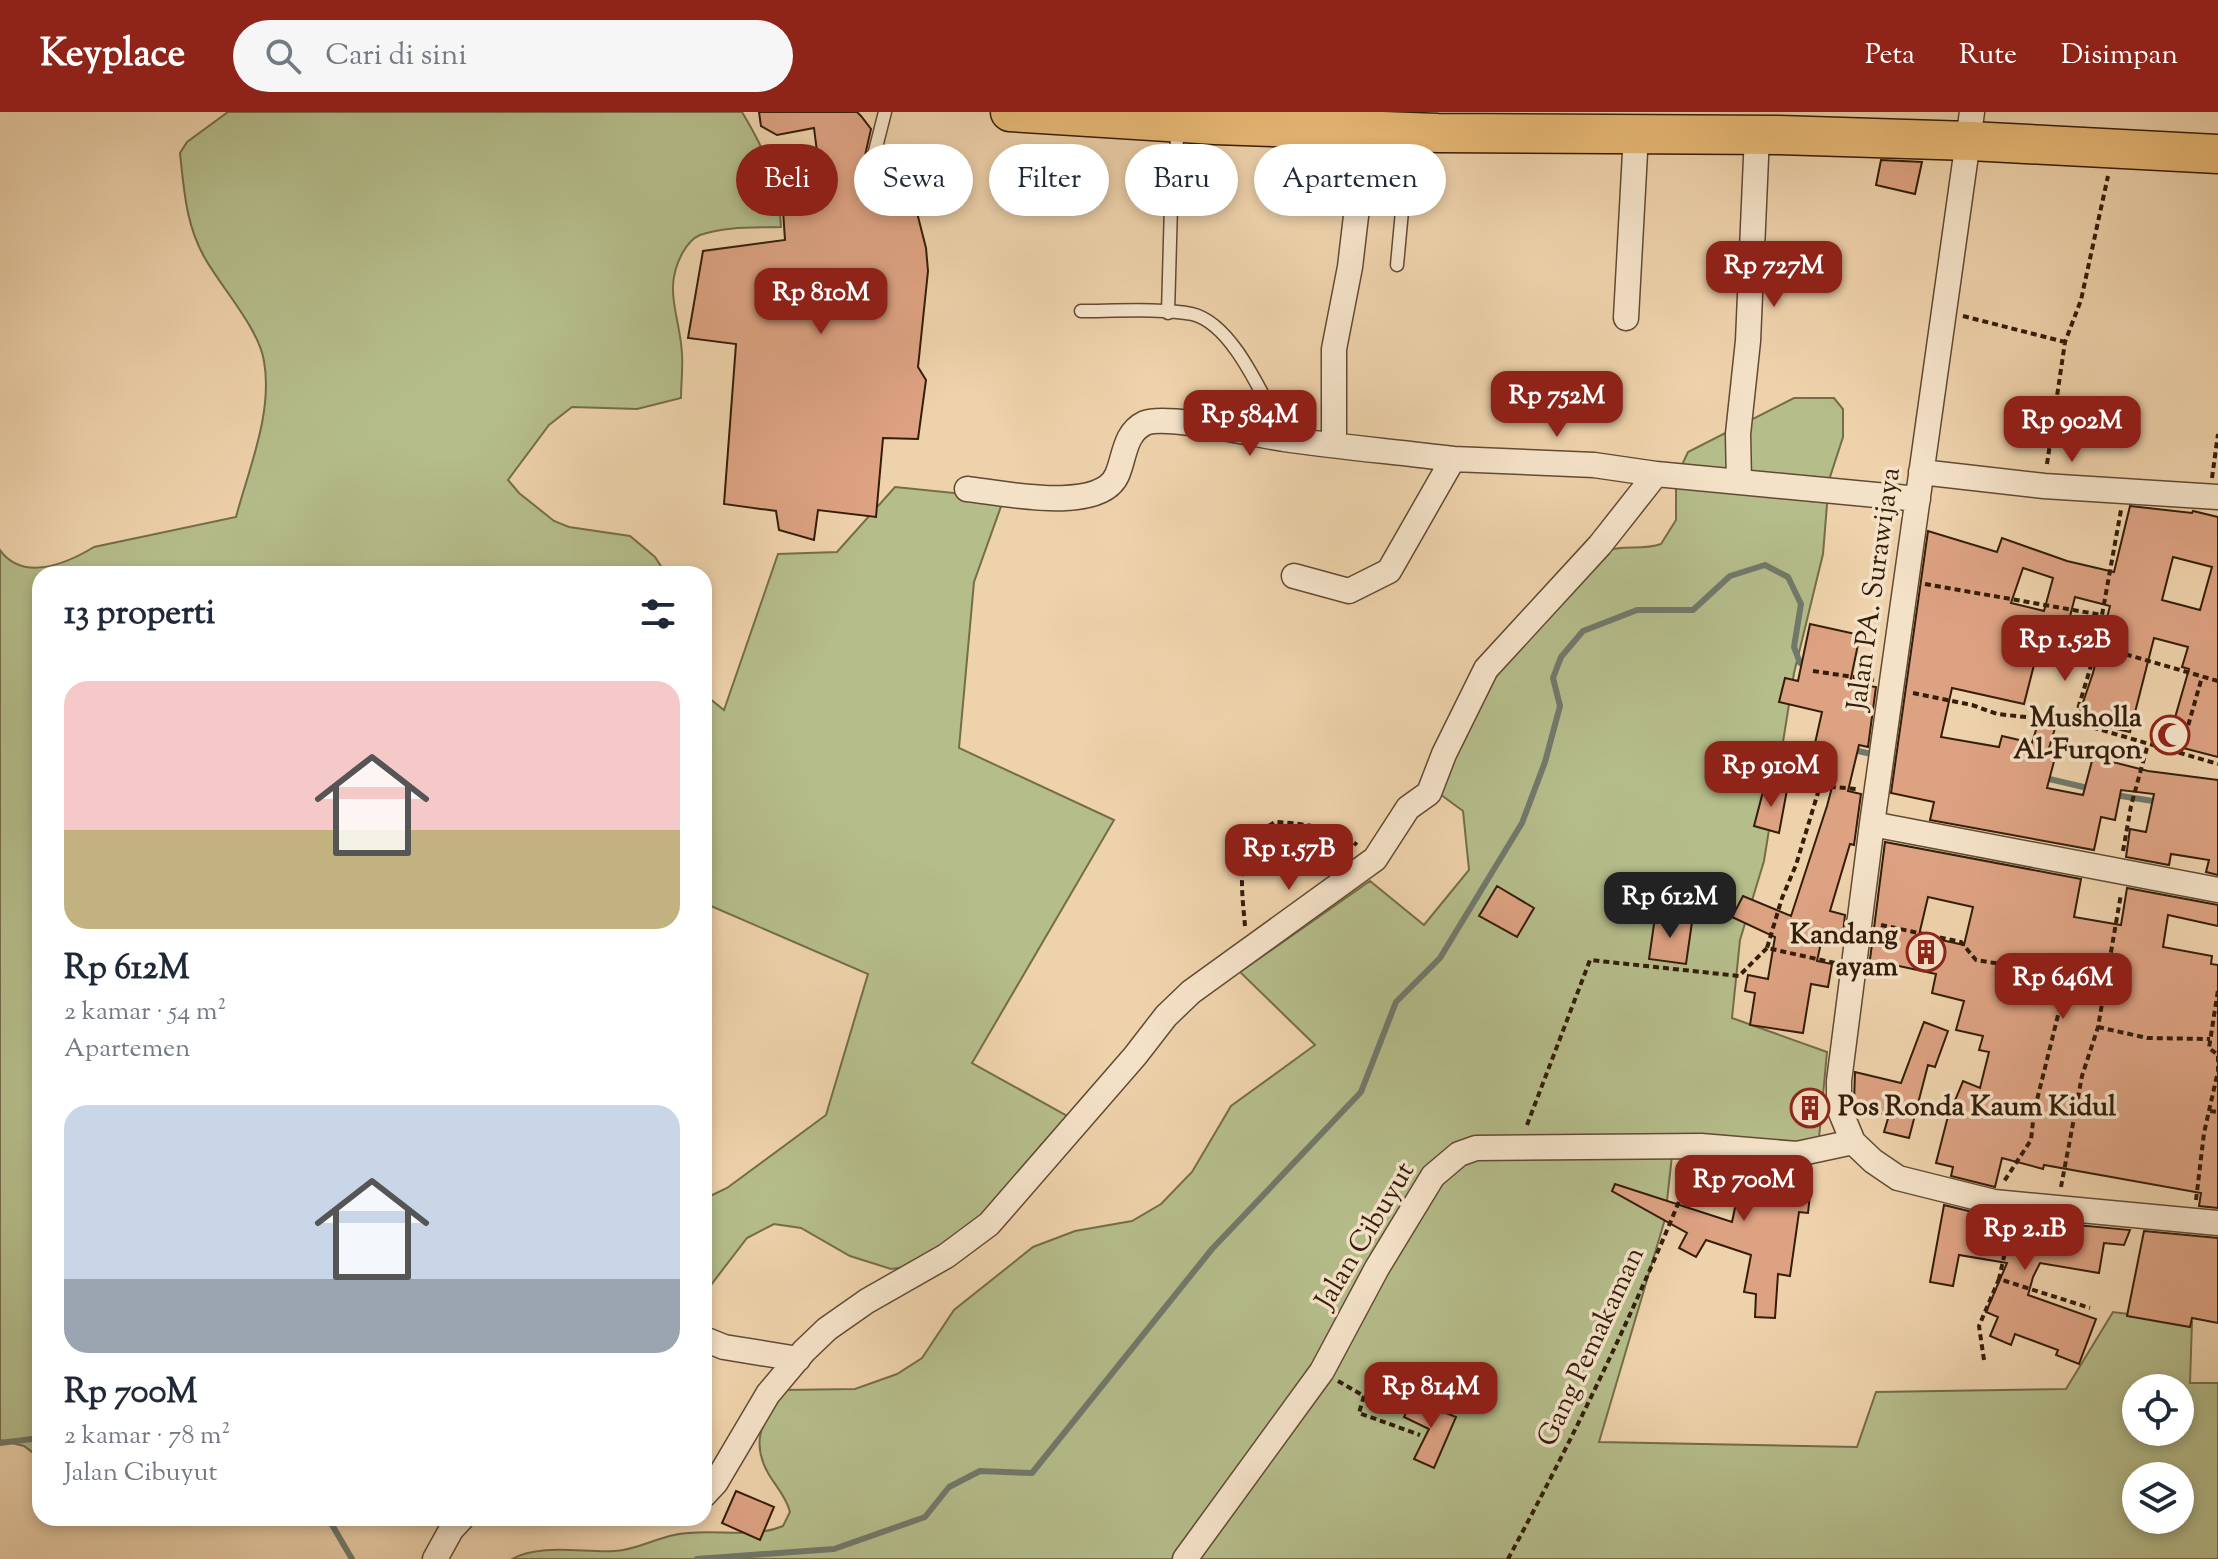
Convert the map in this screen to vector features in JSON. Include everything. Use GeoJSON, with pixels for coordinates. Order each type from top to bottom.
{"type":"FeatureCollection","features":[{"type":"Feature","properties":{"kind":"main road"},"geometry":{"type":"LineString","coordinates":[[1010,112],[1410,132],[1462,123],[1636,134],[1757,135],[1971,126],[2114,149],[2218,154]]}},
{"type":"Feature","properties":{"kind":"street","name":"Jalan PA. Surawijaya"},"geometry":{"type":"LineString","coordinates":[[1971,126],[1872,824],[1839,1081],[1839,1108],[1853,1142],[1898,1178],[2005,1202],[2218,1223]]}},
{"type":"Feature","properties":{"kind":"street"},"geometry":{"type":"LineString","coordinates":[[1334,444],[1334,349],[1350,267],[1366,131]]}},
{"type":"Feature","properties":{"kind":"street"},"geometry":{"type":"LineString","coordinates":[[1626,318],[1636,134]]}},
{"type":"Feature","properties":{"kind":"street"},"geometry":{"type":"LineString","coordinates":[[1739,482],[1738,434],[1748,341],[1757,135]]}},
{"type":"Feature","properties":{"kind":"street"},"geometry":{"type":"LineString","coordinates":[[967,489],[1060,498],[1097,494],[1116,478],[1129,436],[1146,423],[1169,421],[1453,459],[1594,465],[1656,474],[1918,499]]}},
{"type":"Feature","properties":{"kind":"street"},"geometry":{"type":"LineString","coordinates":[[1294,576],[1349,591],[1389,571],[1453,459]]}},
{"type":"Feature","properties":{"kind":"street"},"geometry":{"type":"LineString","coordinates":[[1921,472],[2044,486],[2214,497]]}},
{"type":"Feature","properties":{"kind":"street"},"geometry":{"type":"LineString","coordinates":[[712,1486],[768,1394],[827,1329],[867,1301],[946,1256],[989,1224],[1166,1016],[1191,992],[1375,859],[1408,808],[1429,793],[1444,754],[1486,669],[1600,545],[1656,474]]}},
{"type":"Feature","properties":{"kind":"street"},"geometry":{"type":"LineString","coordinates":[[1872,824],[2218,890]]}},
{"type":"Feature","properties":{"kind":"street","name":"Jalan Cibuyut"},"geometry":{"type":"LineString","coordinates":[[1185,1559],[1322,1371],[1391,1243],[1433,1176],[1459,1154],[1476,1148],[1701,1146],[1797,1154],[1853,1142]]}},
{"type":"Feature","properties":{"kind":"street"},"geometry":{"type":"LineString","coordinates":[[712,1342],[724,1347],[798,1359]]}},
{"type":"Feature","properties":{"kind":"street"},"geometry":{"type":"LineString","coordinates":[[435,1559],[455,1526]]}},
{"type":"Feature","properties":{"kind":"lane"},"geometry":{"type":"LineString","coordinates":[[877,144],[885,112]]}},
{"type":"Feature","properties":{"kind":"lane"},"geometry":{"type":"LineString","coordinates":[[1168,313],[1171,205],[1178,122]]}},
{"type":"Feature","properties":{"kind":"lane"},"geometry":{"type":"LineString","coordinates":[[1397,265],[1410,132]]}},
{"type":"Feature","properties":{"kind":"lane"},"geometry":{"type":"LineString","coordinates":[[1081,311],[1192,314],[1212,323],[1233,344],[1286,439]]}},
{"type":"Feature","properties":{"kind":"path"},"geometry":{"type":"LineString","coordinates":[[2044,486],[2065,342],[2081,300],[2114,149]]}},
{"type":"Feature","properties":{"kind":"path"},"geometry":{"type":"LineString","coordinates":[[1945,312],[2065,342]]}},
{"type":"Feature","properties":{"kind":"path"},"geometry":{"type":"LineString","coordinates":[[2214,497],[2218,434]]}},
{"type":"Feature","properties":{"kind":"path"},"geometry":{"type":"LineString","coordinates":[[2074,722],[2097,646],[2125,491]]}},
{"type":"Feature","properties":{"kind":"path"},"geometry":{"type":"LineString","coordinates":[[1907,581],[2102,615]]}},
{"type":"Feature","properties":{"kind":"path"},"geometry":{"type":"LineString","coordinates":[[2097,646],[2218,681]]}},
{"type":"Feature","properties":{"kind":"path"},"geometry":{"type":"LineString","coordinates":[[1813,671],[1891,686],[1997,714],[2074,722],[2218,764]]}},
{"type":"Feature","properties":{"kind":"path"},"geometry":{"type":"LineString","coordinates":[[2180,754],[2202,677]]}},
{"type":"Feature","properties":{"kind":"path"},"geometry":{"type":"LineString","coordinates":[[2057,1209],[2082,1076],[2098,1027],[2131,806],[2148,744]]}},
{"type":"Feature","properties":{"kind":"path"},"geometry":{"type":"LineString","coordinates":[[1519,1147],[1590,960],[1739,976],[1767,948],[1820,786],[1877,792]]}},
{"type":"Feature","properties":{"kind":"path"},"geometry":{"type":"LineString","coordinates":[[1246,952],[1243,893],[1246,856],[1254,837],[1275,822],[1300,823],[1348,838],[1375,859]]}},
{"type":"Feature","properties":{"kind":"path"},"geometry":{"type":"LineString","coordinates":[[1859,921],[1961,942],[1976,960],[2068,975],[2034,1112],[2031,1140],[2007,1173],[1999,1279],[1979,1326],[1984,1360]]}},
{"type":"Feature","properties":{"kind":"path"},"geometry":{"type":"LineString","coordinates":[[1767,948],[1853,966]]}},
{"type":"Feature","properties":{"kind":"path"},"geometry":{"type":"LineString","coordinates":[[2193,1220],[2218,1071],[2218,1055],[2209,1048],[2218,990]]}},
{"type":"Feature","properties":{"kind":"path"},"geometry":{"type":"LineString","coordinates":[[2098,1027],[2156,1039],[2210,1039]]}},
{"type":"Feature","properties":{"kind":"path"},"geometry":{"type":"LineString","coordinates":[[2210,1111],[2218,1112]]}},
{"type":"Feature","properties":{"kind":"path","name":"Gang Pemakaman"},"geometry":{"type":"LineString","coordinates":[[1508,1559],[1582,1421],[1663,1243],[1701,1146]]}},
{"type":"Feature","properties":{"kind":"path"},"geometry":{"type":"LineString","coordinates":[[1999,1279],[2090,1308]]}},
{"type":"Feature","properties":{"kind":"path"},"geometry":{"type":"LineString","coordinates":[[1322,1371],[1364,1396],[1359,1413],[1420,1435]]}},
{"type":"Feature","properties":{"kind":"green space"},"geometry":{"type":"Polygon","coordinates":[[[228,112],[742,112],[760,144],[736,144],[736,216],[780,216],[781,227],[710,232],[695,238],[683,252],[677,265],[673,290],[681,340],[681,398],[637,409],[572,407],[549,425],[508,480],[554,521],[569,527],[630,536],[661,566],[49,566],[94,547],[236,517],[263,420],[264,361],[255,336],[206,260],[194,235],[180,153],[187,142],[228,112]]]}},
{"type":"Feature","properties":{"kind":"green space"},"geometry":{"type":"Polygon","coordinates":[[[1794,398],[1834,398],[1843,409],[1843,437],[1829,480],[1823,554],[1794,673],[1764,861],[1740,940],[1732,1018],[1827,1052],[1818,1149],[1674,1138],[1665,1219],[1599,1442],[1857,1447],[1876,1392],[2066,1389],[2113,1312],[2192,1322],[2190,1374],[2122,1374],[2122,1446],[2194,1446],[2194,1383],[2218,1383],[2218,1559],[512,1559],[536,1551],[615,1551],[687,1533],[757,1532],[783,1526],[790,1512],[762,1461],[760,1439],[765,1420],[783,1390],[855,1389],[897,1374],[922,1358],[954,1310],[1033,1247],[1075,1231],[1132,1221],[1161,1204],[1192,1172],[1231,1106],[1315,1045],[1240,972],[1370,881],[1424,925],[1469,870],[1463,811],[1429,786],[1481,691],[1602,552],[1661,544],[1676,520],[1676,478],[1688,452],[1794,398]]]}},
{"type":"Feature","properties":{"kind":"green space"},"geometry":{"type":"Polygon","coordinates":[[[895,487],[1004,498],[974,582],[959,748],[1114,820],[972,1063],[1078,1122],[943,1262],[891,1269],[850,1256],[801,1228],[774,1224],[747,1238],[712,1284],[712,1195],[727,1188],[826,1115],[868,974],[712,906],[712,700],[724,710],[778,554],[837,552],[895,487]]]}},
{"type":"Feature","properties":{"kind":"green space"},"geometry":{"type":"Polygon","coordinates":[[[0,550],[9,560],[32,568],[32,1452],[24,1446],[0,1440],[0,550]]]}},
{"type":"Feature","properties":{"kind":"building"},"geometry":{"type":"Polygon","coordinates":[[[759,112],[857,112],[871,129],[868,144],[854,144],[854,216],[918,216],[926,248],[928,271],[918,367],[926,380],[918,439],[883,438],[876,517],[818,510],[814,540],[779,530],[776,511],[724,504],[736,344],[688,338],[703,251],[785,240],[783,216],[838,216],[838,144],[816,144],[814,128],[777,135],[761,126],[759,112]]]}},
{"type":"Feature","properties":{"kind":"building"},"geometry":{"type":"Polygon","coordinates":[[[1881,160],[1922,162],[1915,194],[1876,185],[1881,160]]]}},
{"type":"Feature","properties":{"kind":"building"},"geometry":{"type":"Polygon","coordinates":[[[2130,506],[2193,511],[2218,517],[2218,757],[2156,741],[2160,726],[2172,728],[2189,669],[2182,667],[2188,647],[2154,638],[2130,732],[2077,720],[2110,606],[2075,597],[2058,663],[2036,657],[2024,704],[1952,688],[1941,737],[1999,747],[2002,736],[2032,743],[2039,720],[2056,725],[2049,748],[2057,750],[2047,788],[2083,795],[2093,757],[2148,771],[2218,780],[2218,875],[2206,872],[2209,860],[2171,854],[2169,865],[2126,857],[2130,829],[2146,832],[2154,794],[2121,790],[2115,820],[2101,817],[2094,850],[1930,820],[1934,802],[1891,793],[1928,531],[1997,552],[2002,538],[2067,561],[2114,572],[2130,506]],[[2173,557],[2162,600],[2200,610],[2212,567],[2173,557]],[[2023,568],[2011,603],[2044,611],[2053,578],[2023,568]]]}},
{"type":"Feature","properties":{"kind":"building"},"geometry":{"type":"Polygon","coordinates":[[[1810,624],[1860,635],[1850,683],[1876,687],[1868,747],[1859,745],[1848,791],[1861,794],[1854,845],[1850,844],[1830,911],[1845,915],[1843,933],[1824,929],[1817,961],[1832,964],[1828,987],[1811,984],[1803,1033],[1750,1025],[1755,993],[1745,991],[1748,975],[1768,979],[1775,937],[1732,917],[1743,896],[1791,916],[1835,776],[1809,770],[1822,712],[1779,702],[1785,678],[1798,681],[1810,624]]]}},
{"type":"Feature","properties":{"kind":"building"},"geometry":{"type":"Polygon","coordinates":[[[1765,784],[1787,790],[1779,833],[1754,826],[1765,784]]]}},
{"type":"Feature","properties":{"kind":"building"},"geometry":{"type":"Polygon","coordinates":[[[1885,842],[2081,879],[2074,917],[2121,925],[2127,888],[2218,905],[2218,926],[2168,915],[2163,947],[2212,956],[2211,964],[2218,965],[2218,1208],[2199,1206],[2201,1193],[2044,1165],[2043,1169],[2002,1158],[1995,1187],[1951,1176],[1953,1167],[1936,1163],[1947,1120],[1963,1081],[1980,1088],[1989,1052],[1979,1050],[1983,1036],[1956,1030],[1964,1001],[1932,993],[1936,974],[1885,963],[1882,978],[1868,975],[1885,842]],[[1928,897],[1919,935],[1964,945],[1973,907],[1928,897]]]}},
{"type":"Feature","properties":{"kind":"building"},"geometry":{"type":"Polygon","coordinates":[[[1497,886],[1534,908],[1517,937],[1479,916],[1497,886]]]}},
{"type":"Feature","properties":{"kind":"building"},"geometry":{"type":"Polygon","coordinates":[[[1655,917],[1692,922],[1686,964],[1649,959],[1655,917]]]}},
{"type":"Feature","properties":{"kind":"building"},"geometry":{"type":"Polygon","coordinates":[[[1924,1022],[1948,1031],[1935,1067],[1928,1065],[1909,1138],[1884,1132],[1889,1115],[1857,1109],[1858,1104],[1854,1103],[1855,1072],[1901,1083],[1924,1022]]]}},
{"type":"Feature","properties":{"kind":"building"},"geometry":{"type":"Polygon","coordinates":[[[1709,1162],[1801,1168],[1798,1192],[1810,1194],[1808,1213],[1799,1212],[1790,1276],[1778,1274],[1775,1318],[1755,1317],[1756,1294],[1744,1292],[1751,1255],[1706,1240],[1696,1257],[1679,1248],[1687,1233],[1612,1191],[1615,1184],[1732,1222],[1739,1189],[1706,1184],[1709,1162]]]}},
{"type":"Feature","properties":{"kind":"building"},"geometry":{"type":"Polygon","coordinates":[[[1944,1205],[1993,1217],[2130,1230],[2124,1245],[2104,1243],[2099,1273],[2040,1263],[2033,1277],[2028,1295],[2096,1319],[2079,1364],[2056,1355],[2058,1350],[2015,1334],[2011,1345],[1990,1336],[1998,1317],[1986,1312],[2007,1263],[1959,1255],[1953,1286],[1930,1282],[1944,1205]]]}},
{"type":"Feature","properties":{"kind":"building"},"geometry":{"type":"Polygon","coordinates":[[[2144,1231],[2218,1238],[2218,1323],[2192,1318],[2190,1327],[2127,1316],[2144,1231]]]}},
{"type":"Feature","properties":{"kind":"building"},"geometry":{"type":"Polygon","coordinates":[[[1412,1399],[1456,1417],[1434,1468],[1414,1459],[1429,1429],[1404,1417],[1412,1399]]]}},
{"type":"Feature","properties":{"kind":"building"},"geometry":{"type":"Polygon","coordinates":[[[736,1491],[774,1507],[760,1540],[722,1523],[736,1491]]]}},
{"type":"Feature","properties":{"kind":"waterway"},"geometry":{"type":"LineString","coordinates":[[697,1559],[834,1549],[925,1517],[949,1487],[980,1471],[1032,1473],[1212,1249],[1361,1092],[1396,1002],[1440,958],[1522,823],[1545,762],[1560,706],[1553,678],[1561,657],[1583,631],[1637,610],[1693,610],[1730,576],[1765,565],[1788,577],[1801,604],[1794,647],[1800,663],[1807,664]]}},
{"type":"Feature","properties":{"kind":"waterway"},"geometry":{"type":"LineString","coordinates":[[1854,746],[1858,751],[1876,755]]}},
{"type":"Feature","properties":{"kind":"waterway"},"geometry":{"type":"LineString","coordinates":[[2045,778],[2092,789]]}},
{"type":"Feature","properties":{"kind":"waterway"},"geometry":{"type":"LineString","coordinates":[[2115,795],[2159,802]]}},
{"type":"Feature","properties":{"kind":"waterway"},"geometry":{"type":"LineString","coordinates":[[0,1443],[32,1439]]}},
{"type":"Feature","properties":{"kind":"waterway"},"geometry":{"type":"LineString","coordinates":[[333,1526],[352,1559]]}},
{"type":"Feature","properties":{"kind":"place","name":"Musholla Al-Furqon"},"geometry":{"type":"Point","coordinates":[2170,735]}},
{"type":"Feature","properties":{"kind":"place","name":"Kandang ayam"},"geometry":{"type":"Point","coordinates":[1926,952]}},
{"type":"Feature","properties":{"kind":"place","name":"Pos Ronda Kaum Kidul"},"geometry":{"type":"Point","coordinates":[1810,1108]}}]}
